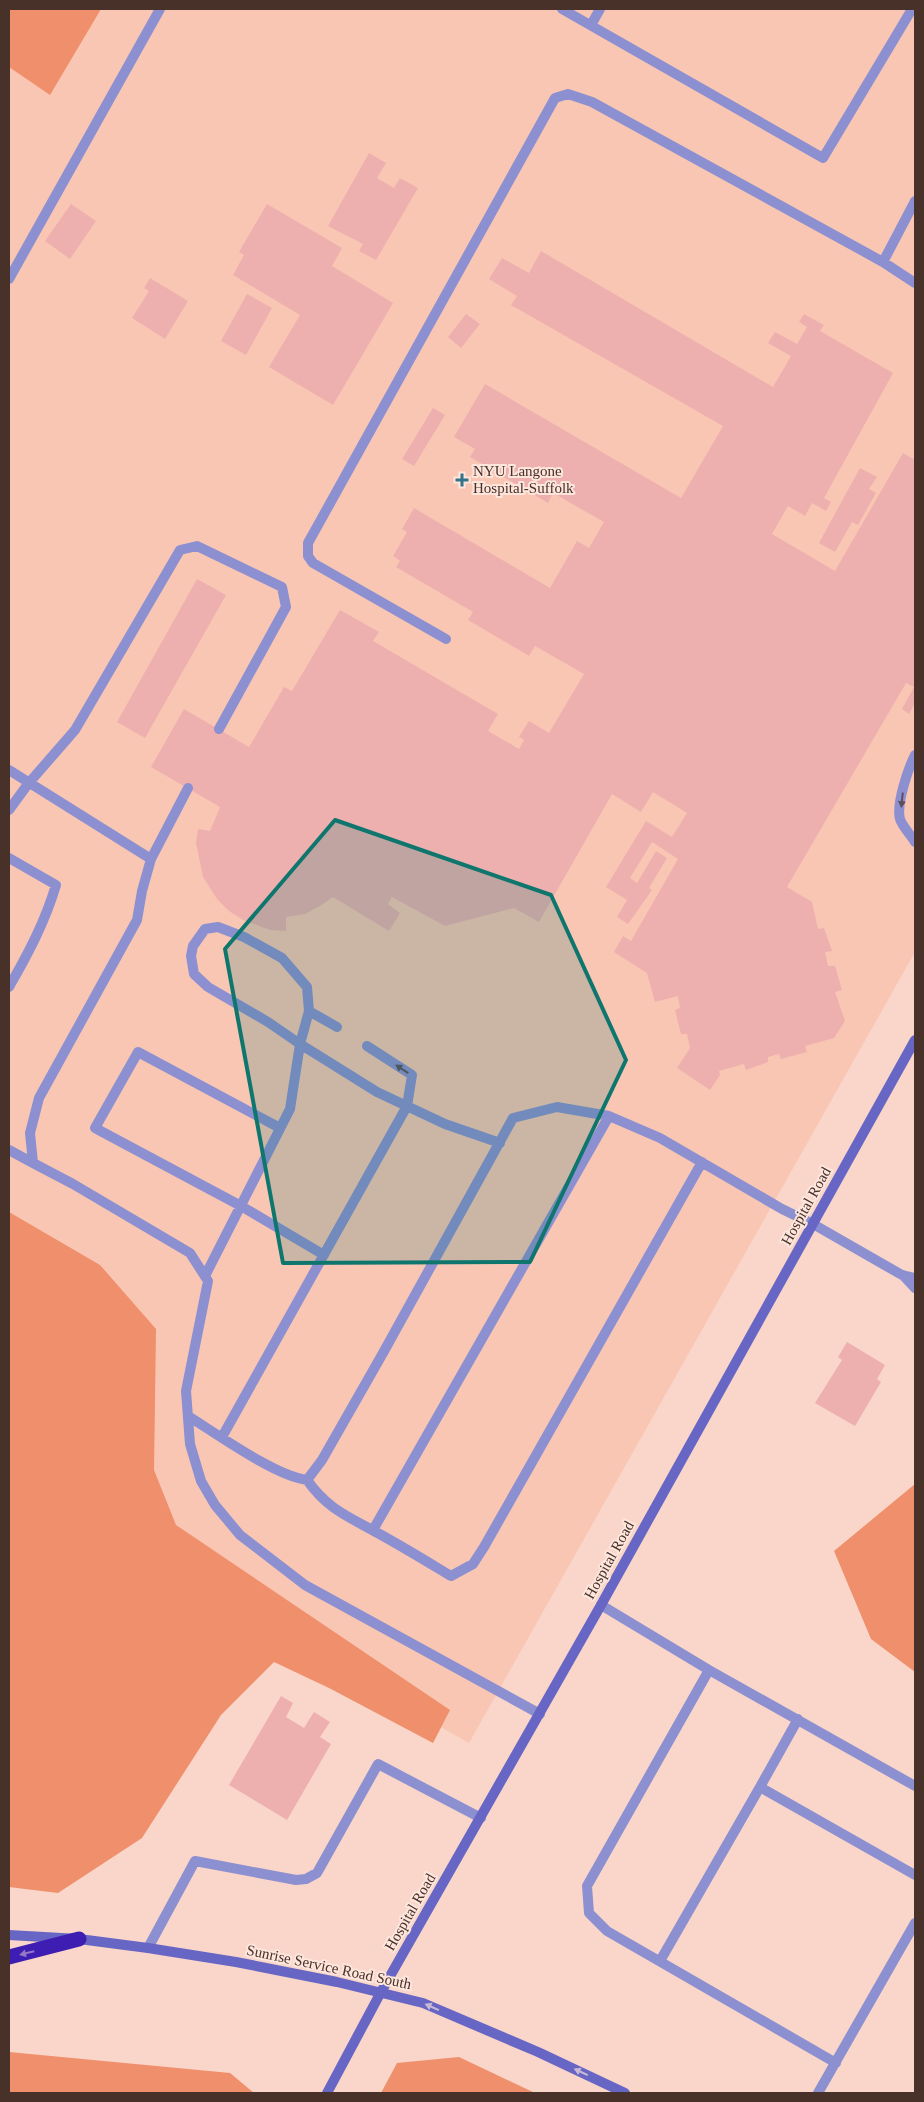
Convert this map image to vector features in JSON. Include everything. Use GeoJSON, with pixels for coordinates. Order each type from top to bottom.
{"type":"FeatureCollection","features":[{"type":"Feature","properties":{"kind":"highway"},"geometry":{"type":"LineString","coordinates":[[9,1957],[79,1940]]}},
{"type":"Feature","properties":{"kind":"street"},"geometry":{"type":"LineString","coordinates":[[9,279],[160,9]]}},
{"type":"Feature","properties":{"kind":"street"},"geometry":{"type":"LineString","coordinates":[[562,9],[823,158],[912,9]]}},
{"type":"Feature","properties":{"kind":"street"},"geometry":{"type":"LineString","coordinates":[[591,25],[600,9]]}},
{"type":"Feature","properties":{"kind":"street"},"geometry":{"type":"LineString","coordinates":[[446,639],[313,563],[308,556],[308,543],[555,98],[568,94],[592,102],[883,262],[915,284]]}},
{"type":"Feature","properties":{"kind":"street"},"geometry":{"type":"LineString","coordinates":[[883,262],[915,201]]}},
{"type":"Feature","properties":{"kind":"street"},"geometry":{"type":"LineString","coordinates":[[9,810],[28,784],[75,730],[180,550],[197,546],[282,586],[286,607],[219,729]]}},
{"type":"Feature","properties":{"kind":"street"},"geometry":{"type":"LineString","coordinates":[[915,755],[910,764],[902,794],[900,819],[915,842]]}},
{"type":"Feature","properties":{"kind":"street"},"geometry":{"type":"LineString","coordinates":[[9,770],[28,784],[151,859]]}},
{"type":"Feature","properties":{"kind":"street"},"geometry":{"type":"LineString","coordinates":[[33,1163],[30,1132],[39,1098],[137,920],[151,859],[188,788]]}},
{"type":"Feature","properties":{"kind":"street"},"geometry":{"type":"LineString","coordinates":[[9,858],[56,885],[50,907],[9,987]]}},
{"type":"Feature","properties":{"kind":"street"},"geometry":{"type":"LineString","coordinates":[[205,1276],[290,1109],[300,1044],[309,1011],[306,987],[282,958],[244,937],[218,927],[205,929],[192,946],[191,956],[194,974],[208,987],[268,1022],[300,1044],[377,1092],[445,1124],[500,1143]]}},
{"type":"Feature","properties":{"kind":"street"},"geometry":{"type":"LineString","coordinates":[[309,1011],[337,1027]]}},
{"type":"Feature","properties":{"kind":"street","name":"Hospital Road"},"geometry":{"type":"LineString","coordinates":[[327,2093],[381,1992],[540,1714],[915,1040]]}},
{"type":"Feature","properties":{"kind":"street"},"geometry":{"type":"LineString","coordinates":[[222,1437],[407,1106],[412,1075],[367,1046]]}},
{"type":"Feature","properties":{"kind":"street"},"geometry":{"type":"LineString","coordinates":[[280,1128],[138,1052],[95,1128],[241,1206],[324,1255]]}},
{"type":"Feature","properties":{"kind":"street"},"geometry":{"type":"LineString","coordinates":[[307,1480],[322,1460],[383,1353],[513,1118],[557,1107],[609,1116],[660,1138],[902,1275],[915,1288]]}},
{"type":"Feature","properties":{"kind":"street"},"geometry":{"type":"LineString","coordinates":[[373,1530],[609,1116]]}},
{"type":"Feature","properties":{"kind":"street"},"geometry":{"type":"LineString","coordinates":[[9,1150],[72,1184],[190,1253],[205,1276],[208,1281],[186,1391],[190,1444],[201,1481],[214,1506],[240,1535],[306,1585],[540,1714]]}},
{"type":"Feature","properties":{"kind":"street"},"geometry":{"type":"LineString","coordinates":[[188,1416],[295,1478],[307,1480],[317,1495],[344,1516],[373,1530],[452,1576],[473,1564],[489,1539],[702,1162]]}},
{"type":"Feature","properties":{"kind":"street"},"geometry":{"type":"LineString","coordinates":[[902,1275],[915,1278]]}},
{"type":"Feature","properties":{"kind":"street"},"geometry":{"type":"LineString","coordinates":[[601,1605],[709,1670],[915,1786]]}},
{"type":"Feature","properties":{"kind":"street"},"geometry":{"type":"LineString","coordinates":[[709,1670],[587,1886],[589,1912],[607,1930],[836,2063]]}},
{"type":"Feature","properties":{"kind":"street"},"geometry":{"type":"LineString","coordinates":[[660,1961],[798,1719]]}},
{"type":"Feature","properties":{"kind":"street"},"geometry":{"type":"LineString","coordinates":[[148,1948],[195,1861],[296,1880],[306,1879],[317,1873],[378,1764],[481,1818]]}},
{"type":"Feature","properties":{"kind":"street"},"geometry":{"type":"LineString","coordinates":[[760,1787],[915,1875]]}},
{"type":"Feature","properties":{"kind":"street"},"geometry":{"type":"LineString","coordinates":[[818,2093],[915,1923]]}},
{"type":"Feature","properties":{"kind":"street","name":"Sunrise Service Road South"},"geometry":{"type":"LineString","coordinates":[[9,1936],[79,1940],[148,1948],[236,1962],[381,1992],[423,2003],[538,2052],[625,2093]]}},
{"type":"Feature","properties":{"kind":"highlighted area"},"geometry":{"type":"Polygon","coordinates":[[[335,820],[551,895],[626,1060],[530,1262],[283,1263],[225,949],[335,820]]]}},
{"type":"Feature","properties":{"kind":"shaded area","name":"NYU Langone Hospital-Suffolk"},"geometry":{"type":"Polygon","coordinates":[[[9,9],[915,9],[915,952],[469,1743],[176,1578],[9,1248],[9,9]]]}},
{"type":"Feature","properties":{"kind":"shaded area"},"geometry":{"type":"Polygon","coordinates":[[[9,9],[101,9],[50,95],[9,67],[9,9]]]}},
{"type":"Feature","properties":{"kind":"shaded area"},"geometry":{"type":"Polygon","coordinates":[[[9,1212],[100,1265],[156,1329],[154,1470],[176,1525],[450,1710],[433,1743],[329,1688],[274,1662],[221,1715],[142,1838],[58,1893],[9,1887],[9,1212]]]}},
{"type":"Feature","properties":{"kind":"shaded area"},"geometry":{"type":"Polygon","coordinates":[[[915,1484],[915,1672],[871,1639],[834,1551],[915,1484]]]}},
{"type":"Feature","properties":{"kind":"shaded area"},"geometry":{"type":"Polygon","coordinates":[[[9,2052],[230,2073],[254,2093],[9,2093],[9,2052]]]}},
{"type":"Feature","properties":{"kind":"shaded area"},"geometry":{"type":"Polygon","coordinates":[[[459,2057],[535,2093],[381,2093],[397,2063],[459,2057]]]}},
{"type":"Feature","properties":{"kind":"building"},"geometry":{"type":"Polygon","coordinates":[[[369,153],[386,163],[377,178],[394,188],[400,178],[418,188],[376,260],[359,251],[363,244],[328,226],[369,153]]]}},
{"type":"Feature","properties":{"kind":"building"},"geometry":{"type":"Polygon","coordinates":[[[71,204],[96,221],[70,259],[45,241],[71,204]]]}},
{"type":"Feature","properties":{"kind":"building"},"geometry":{"type":"Polygon","coordinates":[[[267,204],[342,248],[332,266],[393,303],[333,405],[269,367],[300,315],[233,275],[244,255],[239,252],[267,204]]]}},
{"type":"Feature","properties":{"kind":"building","name":"NYU Langone Hospital-Suffolk"},"geometry":{"type":"Polygon","coordinates":[[[541,251],[773,387],[791,356],[768,343],[775,332],[797,344],[807,327],[799,322],[804,314],[824,325],[820,331],[893,373],[824,498],[831,502],[826,511],[812,503],[805,516],[788,506],[772,534],[835,571],[903,453],[915,460],[915,703],[909,714],[902,709],[914,687],[906,683],[787,887],[812,902],[818,929],[824,928],[832,951],[825,952],[828,966],[835,966],[842,990],[835,992],[845,1021],[834,1038],[805,1046],[807,1052],[781,1059],[779,1054],[768,1057],[768,1062],[746,1070],[744,1064],[719,1071],[720,1075],[710,1090],[677,1068],[690,1048],[687,1034],[681,1034],[675,1010],[680,1008],[678,996],[655,1002],[647,973],[614,952],[623,936],[631,941],[678,859],[652,842],[630,878],[637,883],[656,851],[667,858],[649,888],[652,890],[628,924],[617,917],[627,900],[606,887],[646,821],[672,837],[687,813],[653,792],[641,812],[612,794],[539,922],[514,908],[445,926],[392,897],[388,904],[400,913],[389,931],[333,897],[305,914],[286,917],[286,931],[270,930],[243,920],[229,911],[217,899],[203,877],[196,843],[198,829],[210,831],[220,807],[151,767],[184,709],[249,747],[284,687],[292,691],[340,610],[379,632],[373,641],[498,714],[488,731],[519,749],[524,740],[519,737],[529,721],[549,733],[584,674],[535,646],[529,656],[468,620],[473,612],[396,567],[400,561],[393,556],[407,532],[402,529],[414,508],[550,588],[577,541],[589,548],[604,522],[553,493],[548,503],[470,457],[475,449],[454,437],[485,384],[681,498],[723,426],[511,305],[517,296],[489,279],[502,258],[529,273],[541,251]]]}},
{"type":"Feature","properties":{"kind":"building"},"geometry":{"type":"Polygon","coordinates":[[[150,278],[188,301],[165,339],[132,318],[149,291],[144,288],[150,278]]]}},
{"type":"Feature","properties":{"kind":"building"},"geometry":{"type":"Polygon","coordinates":[[[247,294],[272,308],[246,355],[221,341],[247,294]]]}},
{"type":"Feature","properties":{"kind":"building"},"geometry":{"type":"Polygon","coordinates":[[[466,314],[480,324],[461,348],[448,337],[466,314]]]}},
{"type":"Feature","properties":{"kind":"building"},"geometry":{"type":"Polygon","coordinates":[[[433,408],[445,415],[414,466],[402,459],[433,408]]]}},
{"type":"Feature","properties":{"kind":"building"},"geometry":{"type":"Polygon","coordinates":[[[860,468],[877,477],[869,489],[876,493],[858,525],[852,522],[835,552],[819,543],[860,468]]]}},
{"type":"Feature","properties":{"kind":"building"},"geometry":{"type":"Polygon","coordinates":[[[197,579],[226,595],[145,738],[117,722],[197,579]]]}},
{"type":"Feature","properties":{"kind":"building"},"geometry":{"type":"Polygon","coordinates":[[[847,1342],[885,1365],[877,1379],[881,1382],[855,1426],[815,1403],[842,1360],[838,1357],[847,1342]]]}},
{"type":"Feature","properties":{"kind":"building"},"geometry":{"type":"Polygon","coordinates":[[[281,1696],[293,1703],[286,1717],[304,1728],[314,1712],[330,1722],[320,1737],[331,1744],[287,1820],[229,1785],[281,1696]]]}},
{"type":"Feature","properties":{"kind":"place","name":"NYU Langone Hospital-Suffolk"},"geometry":{"type":"Point","coordinates":[462,480]}}]}
